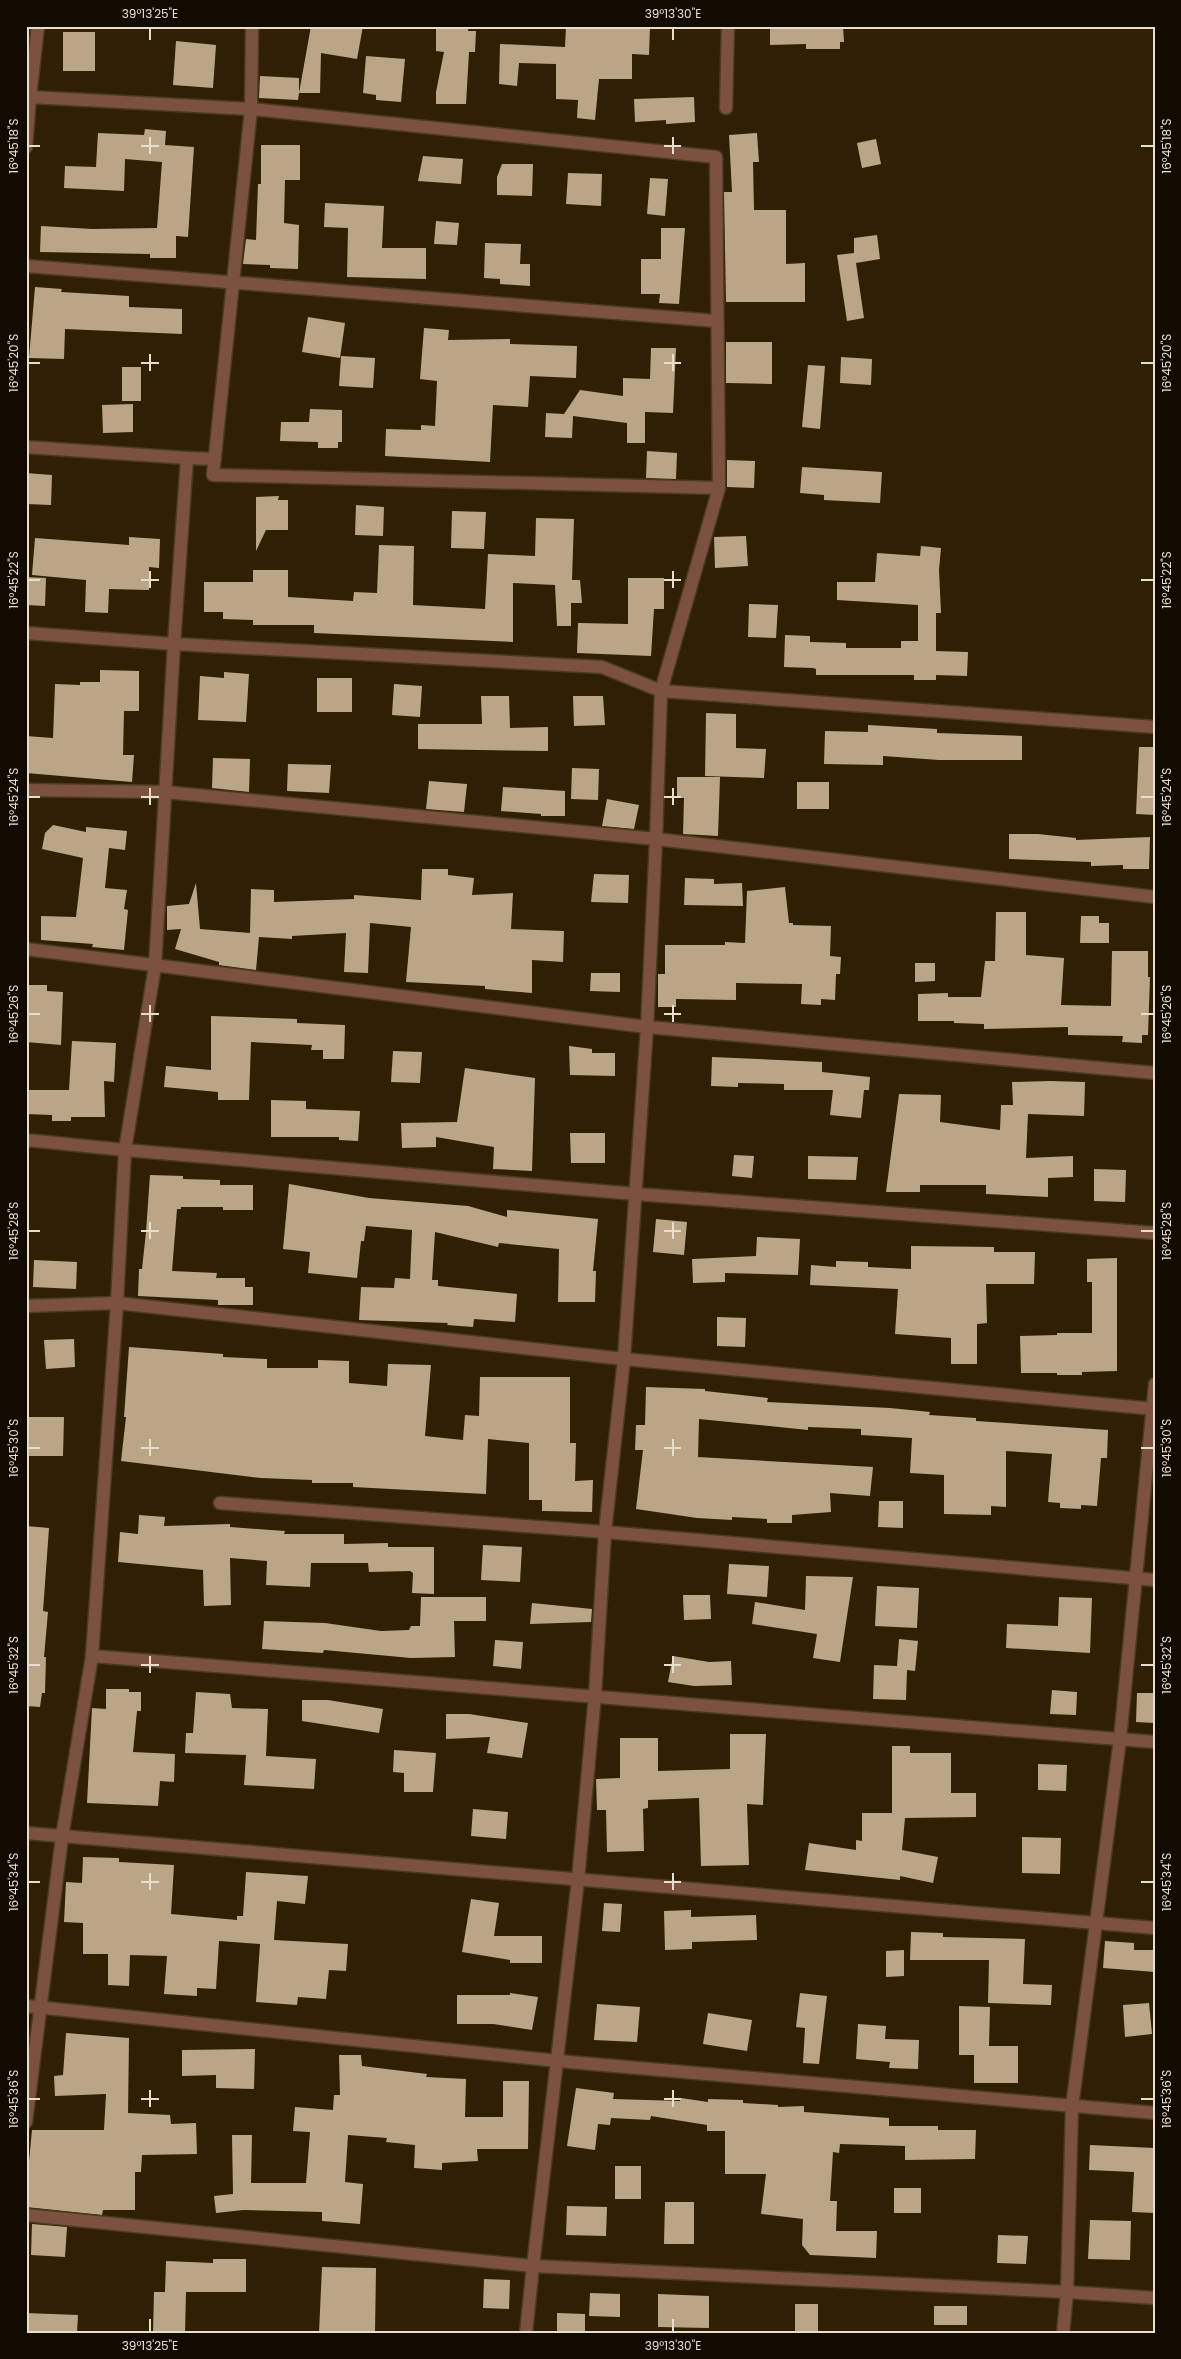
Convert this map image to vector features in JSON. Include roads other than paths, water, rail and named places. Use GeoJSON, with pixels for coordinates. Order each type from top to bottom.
{"type":"FeatureCollection","features":[{"type":"Feature","properties":{"kind":"street"},"geometry":{"type":"LineString","coordinates":[[26,147],[28,97],[38,26]]}},
{"type":"Feature","properties":{"kind":"street"},"geometry":{"type":"LineString","coordinates":[[252,26],[251,109],[213,475],[719,488]]}},
{"type":"Feature","properties":{"kind":"street"},"geometry":{"type":"LineString","coordinates":[[726,108],[728,26]]}},
{"type":"Feature","properties":{"kind":"street"},"geometry":{"type":"LineString","coordinates":[[28,97],[251,109],[716,157],[719,488],[661,691],[647,1027],[624,1359],[605,1532],[595,1695],[578,1880],[526,2333]]}},
{"type":"Feature","properties":{"kind":"street"},"geometry":{"type":"LineString","coordinates":[[26,266],[717,321]]}},
{"type":"Feature","properties":{"kind":"street"},"geometry":{"type":"LineString","coordinates":[[26,447],[215,459]]}},
{"type":"Feature","properties":{"kind":"street"},"geometry":{"type":"LineString","coordinates":[[26,2122],[62,1837],[92,1656],[117,1303],[125,1150],[155,966],[187,458]]}},
{"type":"Feature","properties":{"kind":"street"},"geometry":{"type":"LineString","coordinates":[[26,633],[174,644],[602,667],[661,691],[1155,726]]}},
{"type":"Feature","properties":{"kind":"street"},"geometry":{"type":"LineString","coordinates":[[26,790],[165,792],[656,839],[1155,897]]}},
{"type":"Feature","properties":{"kind":"street"},"geometry":{"type":"LineString","coordinates":[[26,949],[647,1027],[1155,1073]]}},
{"type":"Feature","properties":{"kind":"street"},"geometry":{"type":"LineString","coordinates":[[26,1140],[636,1194],[1155,1233]]}},
{"type":"Feature","properties":{"kind":"street"},"geometry":{"type":"LineString","coordinates":[[26,1306],[117,1303],[624,1359],[1154,1409]]}},
{"type":"Feature","properties":{"kind":"street"},"geometry":{"type":"LineString","coordinates":[[1063,2333],[1067,2292],[1072,2107],[1120,1739],[1155,1384]]}},
{"type":"Feature","properties":{"kind":"street"},"geometry":{"type":"LineString","coordinates":[[220,1503],[605,1532],[1155,1580]]}},
{"type":"Feature","properties":{"kind":"street"},"geometry":{"type":"LineString","coordinates":[[92,1656],[595,1695],[1155,1742]]}},
{"type":"Feature","properties":{"kind":"street"},"geometry":{"type":"LineString","coordinates":[[26,1833],[1155,1928]]}},
{"type":"Feature","properties":{"kind":"street"},"geometry":{"type":"LineString","coordinates":[[26,2006],[558,2061],[1155,2113]]}},
{"type":"Feature","properties":{"kind":"street"},"geometry":{"type":"LineString","coordinates":[[26,2215],[533,2266],[1155,2298]]}}]}
